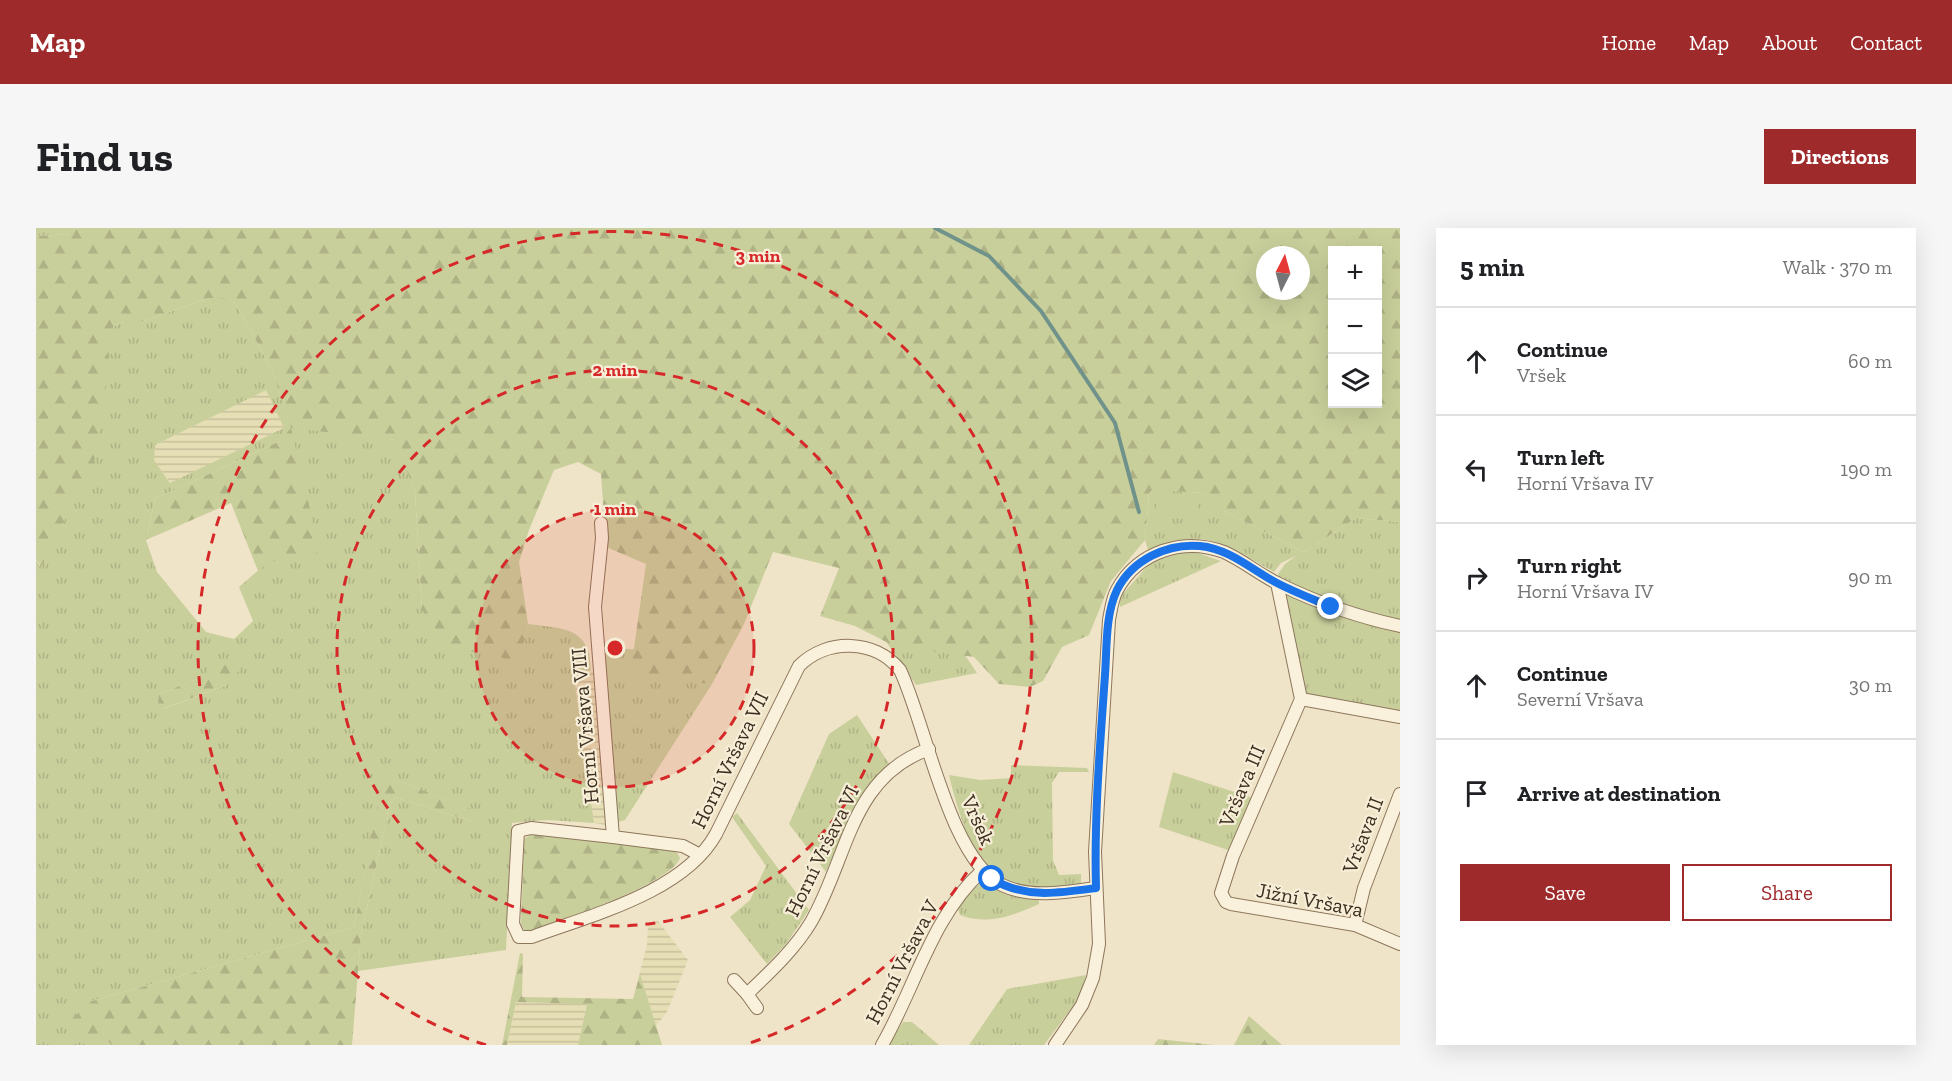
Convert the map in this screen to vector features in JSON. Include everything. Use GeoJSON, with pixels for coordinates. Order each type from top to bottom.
{"type":"FeatureCollection","features":[{"type":"Feature","properties":{"kind":"street","name":"Horní Vršava VIII"},"geometry":{"type":"LineString","coordinates":[[601,523],[602,538],[595,607],[613,837]]}},
{"type":"Feature","properties":{"kind":"street"},"geometry":{"type":"LineString","coordinates":[[1054,1045],[1082,1005],[1095,971],[1100,921],[1096,888],[1100,749],[1109,620],[1118,589],[1140,563],[1164,550],[1180,546],[1202,546],[1221,551],[1277,583],[1331,607],[1400,626]]}},
{"type":"Feature","properties":{"kind":"street"},"geometry":{"type":"LineString","coordinates":[[1277,583],[1301,699],[1400,717]]}},
{"type":"Feature","properties":{"kind":"street","name":"Horní Vršava VII"},"geometry":{"type":"LineString","coordinates":[[613,837],[531,828],[518,831],[513,924],[516,934],[524,939],[645,893],[666,881],[700,855],[717,834],[792,678],[805,661],[825,649],[864,647],[888,657],[900,670]]}},
{"type":"Feature","properties":{"kind":"street","name":"Vršek"},"geometry":{"type":"LineString","coordinates":[[900,670],[959,837],[982,871],[1003,886],[1019,891],[1051,893],[1096,888]]}},
{"type":"Feature","properties":{"kind":"street","name":"Vršava III"},"geometry":{"type":"LineString","coordinates":[[1221,888],[1301,699]]}},
{"type":"Feature","properties":{"kind":"street","name":"Horní Vršava VI"},"geometry":{"type":"LineString","coordinates":[[747,994],[787,954],[812,921],[869,794],[894,767],[909,757],[929,749]]}},
{"type":"Feature","properties":{"kind":"street","name":"Vršava II"},"geometry":{"type":"LineString","coordinates":[[1355,925],[1364,888],[1400,794]]}},
{"type":"Feature","properties":{"kind":"street"},"geometry":{"type":"LineString","coordinates":[[613,837],[684,846],[700,855]]}},
{"type":"Feature","properties":{"kind":"street","name":"Horní Vršava V"},"geometry":{"type":"LineString","coordinates":[[882,1045],[901,1011],[934,936],[956,899],[982,871]]}},
{"type":"Feature","properties":{"kind":"street","name":"Jižní Vršava"},"geometry":{"type":"LineString","coordinates":[[1221,888],[1223,897],[1231,904],[1355,925],[1400,944]]}},
{"type":"Feature","properties":{"kind":"street"},"geometry":{"type":"LineString","coordinates":[[734,980],[757,1008]]}},
{"type":"Feature","properties":{"kind":"shaded area"},"geometry":{"type":"Polygon","coordinates":[[[267,389],[285,428],[171,483],[153,460],[155,445],[267,389]]]}},
{"type":"Feature","properties":{"kind":"shaded area"},"geometry":{"type":"Polygon","coordinates":[[[573,670],[596,672],[606,825],[594,823],[573,670]]]}},
{"type":"Feature","properties":{"kind":"shaded area"},"geometry":{"type":"Polygon","coordinates":[[[658,921],[688,960],[667,1012],[656,1026],[640,975],[633,999],[647,945],[648,924],[658,921]]]}},
{"type":"Feature","properties":{"kind":"shaded area"},"geometry":{"type":"Polygon","coordinates":[[[516,1002],[587,1003],[578,1045],[507,1045],[516,1002]]]}},
{"type":"Feature","properties":{"kind":"green space"},"geometry":{"type":"Polygon","coordinates":[[[36,228],[74,228],[74,234],[36,236],[36,228]]]}},
{"type":"Feature","properties":{"kind":"green space"},"geometry":{"type":"Polygon","coordinates":[[[74,228],[1400,228],[1400,522],[1356,518],[1304,552],[1222,510],[1203,493],[1152,490],[1149,493],[1145,540],[1111,581],[1089,635],[1062,647],[1043,681],[1030,687],[999,684],[974,657],[894,646],[855,626],[820,616],[839,568],[773,552],[744,624],[712,684],[630,676],[646,564],[606,547],[601,474],[578,462],[554,470],[529,530],[519,562],[528,624],[518,665],[494,654],[451,650],[422,610],[415,492],[395,440],[291,428],[272,370],[236,304],[226,298],[209,298],[141,322],[124,322],[105,331],[110,361],[94,463],[41,567],[36,559],[36,236],[73,234],[74,228]]]}},
{"type":"Feature","properties":{"kind":"green space"},"geometry":{"type":"Polygon","coordinates":[[[209,298],[226,298],[236,304],[272,370],[291,427],[396,440],[415,492],[422,610],[517,664],[528,624],[563,629],[573,632],[580,638],[586,645],[591,671],[573,670],[594,823],[547,820],[512,823],[506,950],[358,971],[361,935],[389,807],[395,797],[476,823],[476,811],[393,779],[375,822],[354,927],[92,1001],[101,1033],[112,1045],[36,1045],[36,559],[40,567],[110,361],[104,331],[124,322],[141,322],[209,298]],[[266,390],[155,445],[154,460],[170,483],[284,428],[266,390]],[[280,441],[155,499],[146,540],[157,572],[206,632],[234,639],[253,621],[239,587],[268,562],[280,441]],[[200,678],[159,694],[163,709],[227,685],[200,678]]]}},
{"type":"Feature","properties":{"kind":"green space"},"geometry":{"type":"Polygon","coordinates":[[[291,428],[320,552],[269,562],[258,571],[231,503],[146,540],[155,499],[280,441],[291,428]]]}},
{"type":"Feature","properties":{"kind":"green space"},"geometry":{"type":"Polygon","coordinates":[[[1152,489],[1203,493],[1224,511],[1304,552],[1356,518],[1400,522],[1400,714],[1305,694],[1278,574],[1285,564],[1296,556],[1281,563],[1274,572],[1227,546],[1200,539],[1185,539],[1148,550],[1145,540],[1149,493],[1152,489]]]}},
{"type":"Feature","properties":{"kind":"green space"},"geometry":{"type":"Polygon","coordinates":[[[1159,495],[1199,497],[1198,518],[1156,518],[1156,499],[1159,495]]]}},
{"type":"Feature","properties":{"kind":"green space"},"geometry":{"type":"Polygon","coordinates":[[[1179,553],[1198,553],[1221,561],[1120,607],[1120,597],[1151,562],[1179,553]]]}},
{"type":"Feature","properties":{"kind":"green space"},"geometry":{"type":"Polygon","coordinates":[[[889,633],[955,640],[977,673],[916,685],[887,643],[889,633]]]}},
{"type":"Feature","properties":{"kind":"green space"},"geometry":{"type":"Polygon","coordinates":[[[610,648],[670,651],[667,676],[712,684],[625,820],[606,825],[596,672],[610,648]]]}},
{"type":"Feature","properties":{"kind":"green space"},"geometry":{"type":"Polygon","coordinates":[[[229,659],[241,668],[227,685],[162,709],[158,704],[159,694],[200,678],[218,661],[229,659]]]}},
{"type":"Feature","properties":{"kind":"green space"},"geometry":{"type":"Polygon","coordinates":[[[857,715],[890,765],[859,800],[826,872],[789,824],[829,734],[857,715]]]}},
{"type":"Feature","properties":{"kind":"green space"},"geometry":{"type":"Polygon","coordinates":[[[1011,765],[1087,768],[1089,772],[1059,772],[1052,783],[1053,860],[1059,875],[1081,874],[1081,886],[1037,886],[1015,883],[995,874],[986,866],[971,843],[949,775],[980,780],[1011,778],[1011,765]]]}},
{"type":"Feature","properties":{"kind":"green space"},"geometry":{"type":"Polygon","coordinates":[[[1173,772],[1253,798],[1231,851],[1159,827],[1173,772]]]}},
{"type":"Feature","properties":{"kind":"green space"},"geometry":{"type":"Polygon","coordinates":[[[383,778],[393,779],[477,811],[476,823],[395,797],[389,807],[361,935],[352,1045],[112,1045],[100,1033],[66,1040],[68,1022],[92,1001],[354,927],[383,778]]]}},
{"type":"Feature","properties":{"kind":"green space"},"geometry":{"type":"Polygon","coordinates":[[[737,813],[809,910],[786,944],[767,964],[730,917],[750,900],[766,866],[732,817],[737,813]]]}},
{"type":"Feature","properties":{"kind":"green space"},"geometry":{"type":"Polygon","coordinates":[[[534,833],[676,851],[680,858],[672,868],[635,890],[585,912],[526,932],[521,925],[524,839],[534,833]]]}},
{"type":"Feature","properties":{"kind":"green space"},"geometry":{"type":"Polygon","coordinates":[[[987,882],[1012,894],[1039,899],[1039,904],[1001,918],[980,919],[960,915],[958,909],[966,896],[973,888],[987,882]]]}},
{"type":"Feature","properties":{"kind":"green space"},"geometry":{"type":"Polygon","coordinates":[[[520,953],[523,954],[522,997],[633,999],[640,974],[662,1045],[578,1045],[587,1004],[516,1002],[507,1045],[502,1045],[520,953]]]}},
{"type":"Feature","properties":{"kind":"green space"},"geometry":{"type":"Polygon","coordinates":[[[1086,975],[1079,998],[1044,1045],[969,1045],[1007,989],[1086,975]]]}},
{"type":"Feature","properties":{"kind":"green space"},"geometry":{"type":"Polygon","coordinates":[[[1249,1016],[1282,1045],[1234,1045],[1249,1016]]]}},
{"type":"Feature","properties":{"kind":"green space"},"geometry":{"type":"Polygon","coordinates":[[[903,1022],[912,1022],[939,1045],[888,1045],[903,1022]]]}},
{"type":"Feature","properties":{"kind":"green space"},"geometry":{"type":"Polygon","coordinates":[[[1158,1039],[1214,1045],[1154,1045],[1158,1039]]]}},
{"type":"Feature","properties":{"kind":"waterway"},"geometry":{"type":"LineString","coordinates":[[935,228],[989,256],[1041,311],[1115,423],[1139,512]]}},
{"type":"Feature","properties":{"kind":"route"},"geometry":{"type":"LineString","coordinates":[[992,879],[1003,886],[1036,893],[1096,888],[1095,852],[1109,620],[1118,589],[1140,563],[1164,550],[1180,546],[1202,546],[1236,558],[1277,583],[1331,607]]}}]}
